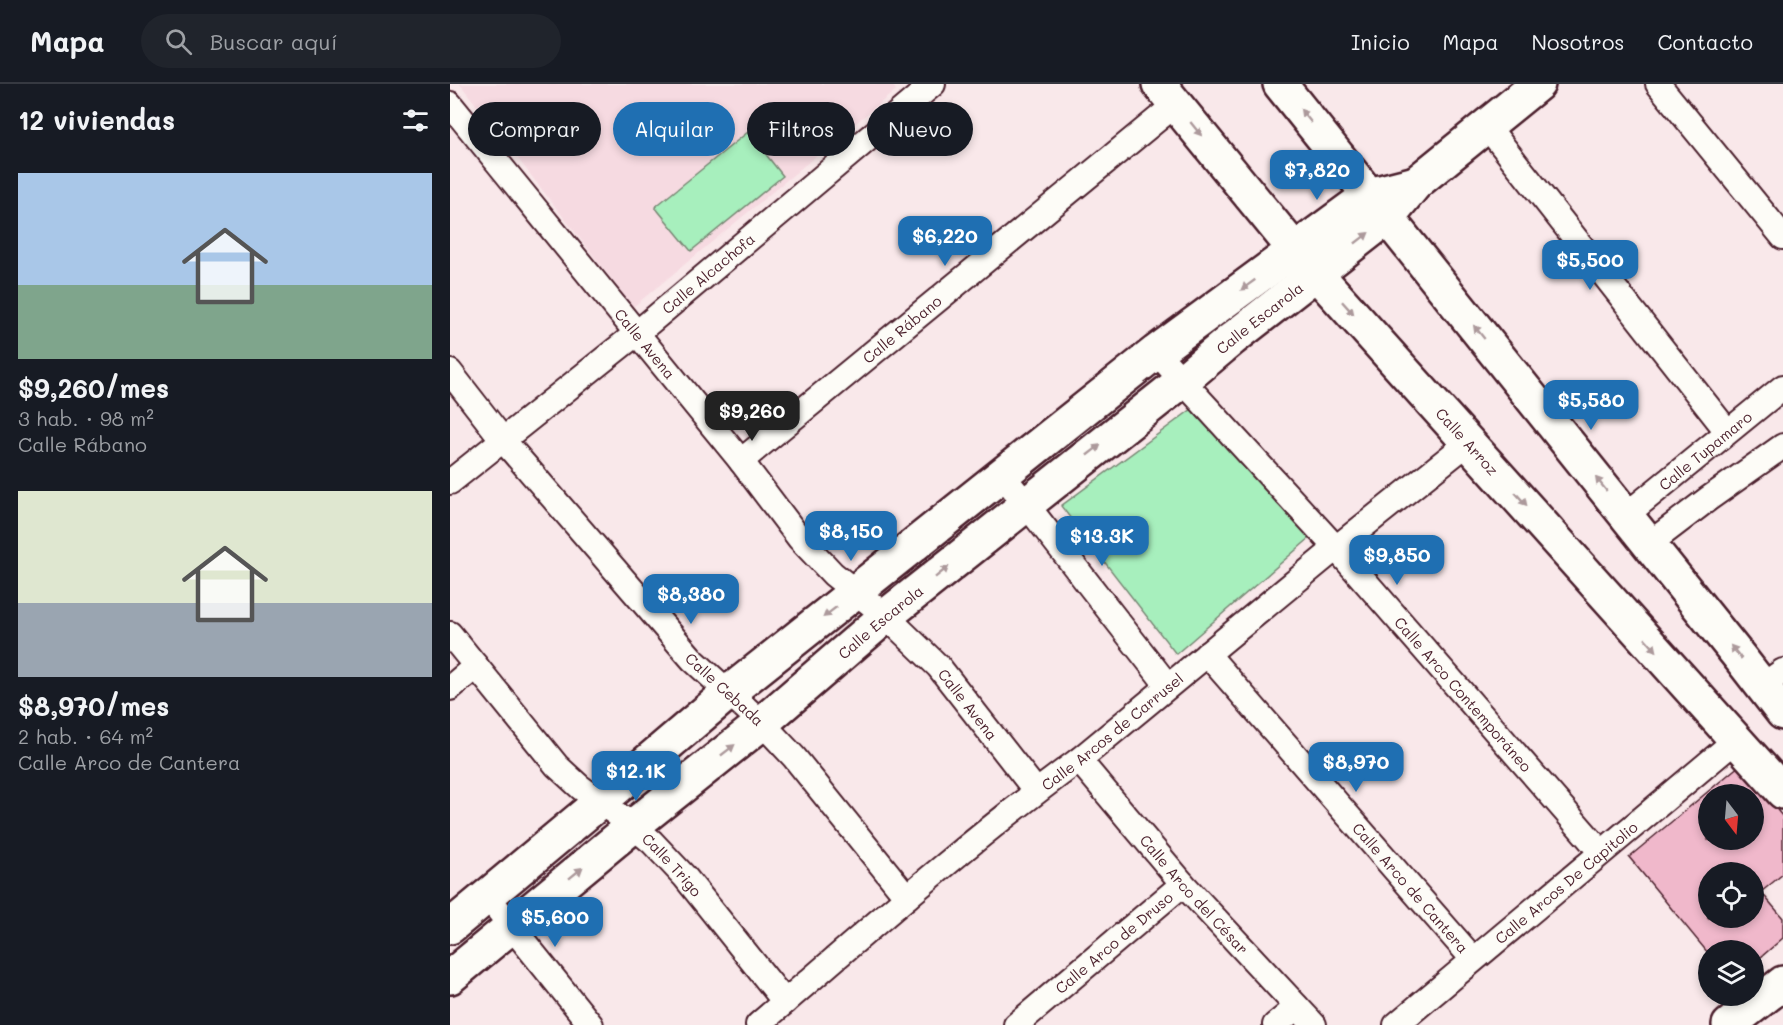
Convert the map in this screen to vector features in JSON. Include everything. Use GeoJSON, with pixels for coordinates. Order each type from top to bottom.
{"type":"FeatureCollection","features":[{"type":"Feature","properties":{"kind":"main road"},"geometry":{"type":"LineString","coordinates":[[1280,84],[1649,544],[1772,679],[1783,713]]}},
{"type":"Feature","properties":{"kind":"main road"},"geometry":{"type":"LineString","coordinates":[[450,927],[728,693],[1156,352],[1294,249],[1378,207],[1416,183],[1538,84]]}},
{"type":"Feature","properties":{"kind":"main road","name":"Calle Arroz"},"geometry":{"type":"LineString","coordinates":[[1167,94],[1294,249],[1783,792]]}},
{"type":"Feature","properties":{"kind":"main road","name":"Calle Escarola"},"geometry":{"type":"LineString","coordinates":[[450,977],[762,723],[886,616],[1316,273],[1378,207]]}},
{"type":"Feature","properties":{"kind":"main road"},"geometry":{"type":"LineString","coordinates":[[1729,1025],[1783,983]]}},
{"type":"Feature","properties":{"kind":"street"},"geometry":{"type":"LineString","coordinates":[[1658,84],[1783,237]]}},
{"type":"Feature","properties":{"kind":"street","name":"Calle Alcachofa"},"geometry":{"type":"LineString","coordinates":[[450,482],[637,333],[927,86]]}},
{"type":"Feature","properties":{"kind":"street","name":"Calle Rábano"},"geometry":{"type":"LineString","coordinates":[[741,461],[1167,94]]}},
{"type":"Feature","properties":{"kind":"street","name":"Calle Avena"},"geometry":{"type":"LineString","coordinates":[[450,104],[741,461],[800,539],[833,574],[886,616],[939,668],[1036,791]]}},
{"type":"Feature","properties":{"kind":"street"},"geometry":{"type":"LineString","coordinates":[[1486,125],[1728,431]]}},
{"type":"Feature","properties":{"kind":"street","name":"Calle Arco Contemporáneo"},"geometry":{"type":"LineString","coordinates":[[1156,352],[1336,548],[1602,852]]}},
{"type":"Feature","properties":{"kind":"street","name":"Calle Cebada"},"geometry":{"type":"LineString","coordinates":[[450,372],[503,440],[693,660],[762,723],[794,757],[907,897]]}},
{"type":"Feature","properties":{"kind":"street","name":"Calle Tupamaro"},"geometry":{"type":"LineString","coordinates":[[1626,515],[1783,387]]}},
{"type":"Feature","properties":{"kind":"street","name":"Calle Arcos de Carrusel"},"geometry":{"type":"LineString","coordinates":[[758,1025],[907,897],[1036,791],[1079,760],[1336,548],[1469,442]]}},
{"type":"Feature","properties":{"kind":"street"},"geometry":{"type":"LineString","coordinates":[[1649,544],[1783,446]]}},
{"type":"Feature","properties":{"kind":"street"},"geometry":{"type":"LineString","coordinates":[[1003,476],[1168,686]]}},
{"type":"Feature","properties":{"kind":"street","name":"Calle Trigo"},"geometry":{"type":"LineString","coordinates":[[450,634],[557,766],[580,787],[652,842],[685,877],[785,1002]]}},
{"type":"Feature","properties":{"kind":"street","name":"Calle Arco de Cantera"},"geometry":{"type":"LineString","coordinates":[[1207,654],[1473,959]]}},
{"type":"Feature","properties":{"kind":"street"},"geometry":{"type":"LineString","coordinates":[[450,688],[476,666]]}},
{"type":"Feature","properties":{"kind":"street","name":"Calle Arcos De Capitolio"},"geometry":{"type":"LineString","coordinates":[[1396,1025],[1736,740]]}},
{"type":"Feature","properties":{"kind":"street","name":"Calle Arco del César"},"geometry":{"type":"LineString","coordinates":[[1079,760],[1183,884],[1314,1025]]}},
{"type":"Feature","properties":{"kind":"street","name":"Calle Arco de Druso"},"geometry":{"type":"LineString","coordinates":[[1016,1025],[1183,884]]}},
{"type":"Feature","properties":{"kind":"street"},"geometry":{"type":"LineString","coordinates":[[487,896],[591,1025]]}},
{"type":"Feature","properties":{"kind":"street"},"geometry":{"type":"LineString","coordinates":[[1275,1025],[1297,1007]]}},
{"type":"Feature","properties":{"kind":"shaded area"},"geometry":{"type":"Polygon","coordinates":[[[460,84],[892,84],[896,90],[881,102],[867,102],[867,114],[855,124],[855,102],[747,102],[747,156],[816,156],[633,307],[516,156],[601,156],[601,102],[474,102],[460,84]]]}},
{"type":"Feature","properties":{"kind":"green space"},"geometry":{"type":"Polygon","coordinates":[[[747,133],[747,156],[767,156],[783,176],[691,251],[655,207],[718,156],[735,156],[735,142],[747,133]]]}},
{"type":"Feature","properties":{"kind":"green space"},"geometry":{"type":"Polygon","coordinates":[[[1192,409],[1311,537],[1176,654],[1061,506],[1192,409]]]}},
{"type":"Feature","properties":{"kind":"building"},"geometry":{"type":"Polygon","coordinates":[[[1740,765],[1756,784],[1717,784],[1740,765]]]}},
{"type":"Feature","properties":{"kind":"building"},"geometry":{"type":"Polygon","coordinates":[[[1764,794],[1783,817],[1783,874],[1764,890],[1764,862],[1698,862],[1698,928],[1764,928],[1764,896],[1783,918],[1783,938],[1764,954],[1764,940],[1698,941],[1629,857],[1698,800],[1698,850],[1764,850],[1764,794]]]}}]}
